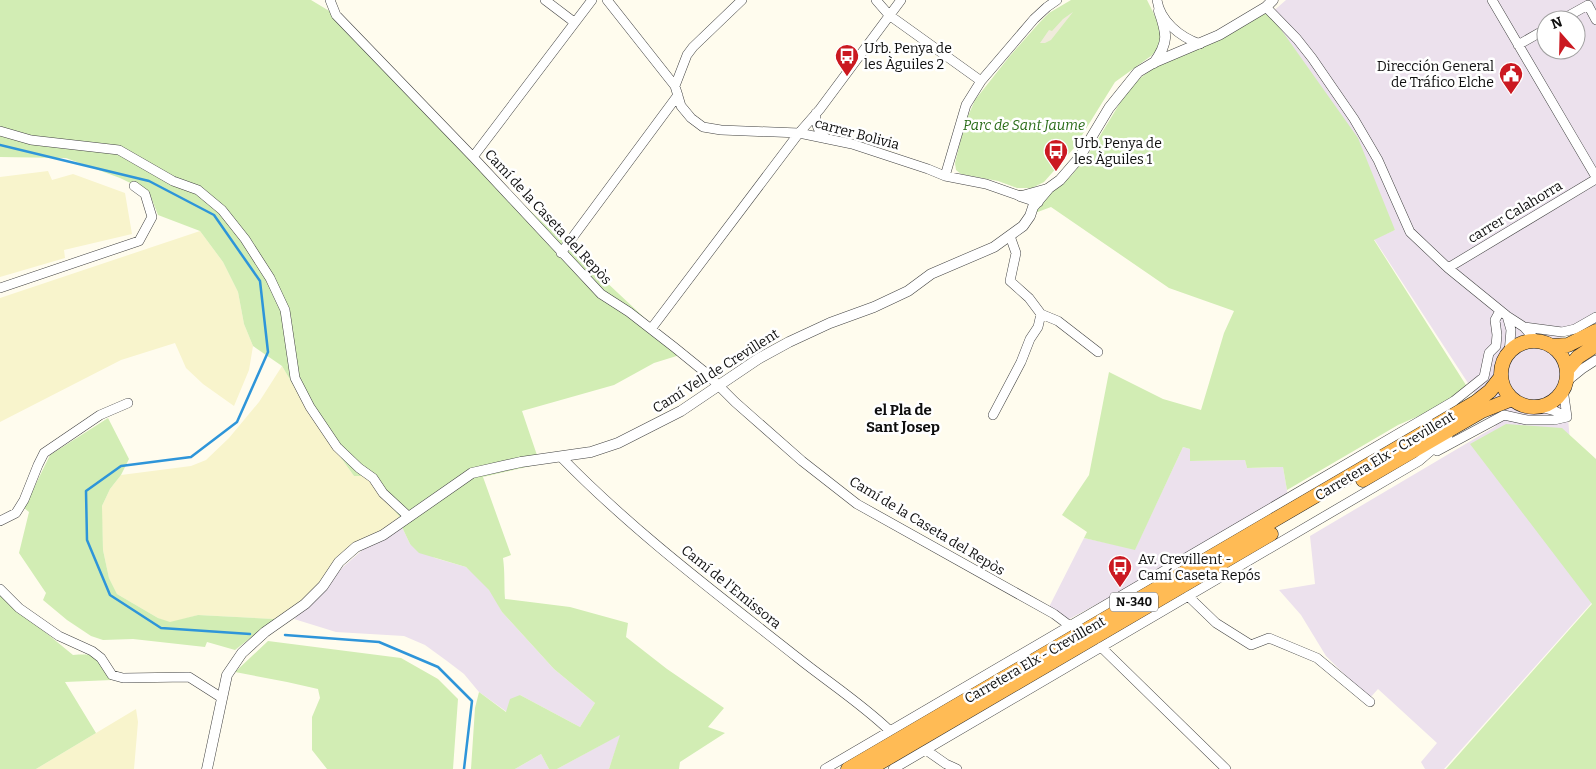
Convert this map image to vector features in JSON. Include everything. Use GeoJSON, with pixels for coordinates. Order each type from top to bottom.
{"type":"FeatureCollection","features":[{"type":"Feature","properties":{"kind":"highway"},"geometry":{"type":"LineString","coordinates":[[1509,354],[1519,345],[1530,342],[1551,346],[1568,345],[1596,331]]}},
{"type":"Feature","properties":{"kind":"highway"},"geometry":{"type":"LineString","coordinates":[[1501,376],[1502,384],[1512,399],[1527,407],[1540,407],[1554,401],[1578,357],[1596,345]]}},
{"type":"Feature","properties":{"kind":"highway"},"geometry":{"type":"LineString","coordinates":[[1551,346],[1560,355],[1565,381]]}},
{"type":"Feature","properties":{"kind":"highway","name":"N-340"},"geometry":{"type":"LineString","coordinates":[[1501,376],[1502,366],[1509,354]]}},
{"type":"Feature","properties":{"kind":"highway","name":"Carretera Elx - Crevillent"},"geometry":{"type":"LineString","coordinates":[[848,769],[1476,402],[1490,391],[1501,376]]}},
{"type":"Feature","properties":{"kind":"highway","name":"Carretera Elx - Crevillent"},"geometry":{"type":"LineString","coordinates":[[869,769],[1482,410],[1512,399]]}},
{"type":"Feature","properties":{"kind":"street","name":"Camí de la Caseta del Repòs"},"geometry":{"type":"LineString","coordinates":[[330,0],[336,14],[600,294],[651,328],[706,373],[802,461],[857,504],[1054,614],[1070,626]]}},
{"type":"Feature","properties":{"kind":"street"},"geometry":{"type":"LineString","coordinates":[[545,0],[574,22]]}},
{"type":"Feature","properties":{"kind":"street"},"geometry":{"type":"LineString","coordinates":[[473,158],[592,0]]}},
{"type":"Feature","properties":{"kind":"street","name":"carrer Bolivia"},"geometry":{"type":"LineString","coordinates":[[607,0],[676,91],[682,106],[691,118],[703,127],[721,130],[799,133],[852,144],[945,176],[986,184],[1020,196]]}},
{"type":"Feature","properties":{"kind":"street"},"geometry":{"type":"LineString","coordinates":[[561,252],[676,91],[687,55],[692,47],[742,0]]}},
{"type":"Feature","properties":{"kind":"street"},"geometry":{"type":"LineString","coordinates":[[876,0],[888,15],[981,82]]}},
{"type":"Feature","properties":{"kind":"street"},"geometry":{"type":"LineString","coordinates":[[651,328],[900,0]]}},
{"type":"Feature","properties":{"kind":"street"},"geometry":{"type":"LineString","coordinates":[[945,176],[966,105],[981,82],[1034,19],[1057,0]]}},
{"type":"Feature","properties":{"kind":"street"},"geometry":{"type":"LineString","coordinates":[[1153,63],[1166,43],[1165,28],[1157,0]]}},
{"type":"Feature","properties":{"kind":"street"},"geometry":{"type":"LineString","coordinates":[[1492,0],[1596,178]]}},
{"type":"Feature","properties":{"kind":"street"},"geometry":{"type":"LineString","coordinates":[[1270,3],[1284,25],[1312,58],[1354,119],[1378,160],[1410,232],[1448,268],[1524,327],[1537,342]]}},
{"type":"Feature","properties":{"kind":"street","name":"Camí Vell de Crevillent"},"geometry":{"type":"LineString","coordinates":[[207,769],[227,675],[248,648],[265,632],[305,604],[323,586],[340,562],[356,547],[382,535],[472,473],[521,462],[591,452],[618,443],[681,411],[758,360],[789,342],[830,323],[874,307],[908,291],[932,274],[994,247],[1023,226],[1049,188],[1060,180],[1079,158],[1114,100],[1138,72],[1153,63],[1219,35],[1270,3]]}},
{"type":"Feature","properties":{"kind":"street"},"geometry":{"type":"LineString","coordinates":[[1579,10],[1588,5],[1596,20]]}},
{"type":"Feature","properties":{"kind":"street"},"geometry":{"type":"LineString","coordinates":[[1159,11],[1184,38],[1200,44]]}},
{"type":"Feature","properties":{"kind":"street"},"geometry":{"type":"LineString","coordinates":[[1166,43],[1179,53],[1182,42],[1179,33]]}},
{"type":"Feature","properties":{"kind":"street"},"geometry":{"type":"LineString","coordinates":[[1518,45],[1536,35]]}},
{"type":"Feature","properties":{"kind":"street"},"geometry":{"type":"LineString","coordinates":[[816,113],[816,123],[819,132],[827,139]]}},
{"type":"Feature","properties":{"kind":"street"},"geometry":{"type":"LineString","coordinates":[[0,132],[31,140],[119,150],[173,181],[198,190],[222,210],[246,239],[270,278],[285,310],[295,378],[310,407],[336,447],[373,478],[383,493],[410,517]]}},
{"type":"Feature","properties":{"kind":"street","name":"carrer Calahorra"},"geometry":{"type":"LineString","coordinates":[[1448,268],[1596,178]]}},
{"type":"Feature","properties":{"kind":"street"},"geometry":{"type":"LineString","coordinates":[[0,288],[140,241],[152,217],[144,194],[134,186]]}},
{"type":"Feature","properties":{"kind":"street"},"geometry":{"type":"LineString","coordinates":[[1020,196],[1049,188]]}},
{"type":"Feature","properties":{"kind":"street"},"geometry":{"type":"LineString","coordinates":[[1020,196],[1038,202]]}},
{"type":"Feature","properties":{"kind":"street"},"geometry":{"type":"LineString","coordinates":[[993,415],[1021,362],[1030,339],[1038,328],[1041,314],[1038,307],[1010,281],[1016,253],[1010,236]]}},
{"type":"Feature","properties":{"kind":"street"},"geometry":{"type":"LineString","coordinates":[[1504,313],[1511,330],[1509,354]]}},
{"type":"Feature","properties":{"kind":"street"},"geometry":{"type":"LineString","coordinates":[[824,769],[1454,401],[1484,378],[1489,353],[1496,346],[1496,320],[1504,313]]}},
{"type":"Feature","properties":{"kind":"street"},"geometry":{"type":"LineString","coordinates":[[1041,314],[1058,321],[1098,352]]}},
{"type":"Feature","properties":{"kind":"street"},"geometry":{"type":"LineString","coordinates":[[1524,327],[1562,332],[1575,329],[1596,317]]}},
{"type":"Feature","properties":{"kind":"street"},"geometry":{"type":"LineString","coordinates":[[1567,417],[1565,381],[1596,360]]}},
{"type":"Feature","properties":{"kind":"street"},"geometry":{"type":"LineString","coordinates":[[0,521],[16,512],[24,500],[38,464],[44,454],[100,415],[128,403]]}},
{"type":"Feature","properties":{"kind":"street"},"geometry":{"type":"LineString","coordinates":[[1540,407],[1567,417]]}},
{"type":"Feature","properties":{"kind":"street"},"geometry":{"type":"LineString","coordinates":[[894,769],[1420,461],[1504,415],[1527,420],[1554,420],[1567,417]]}},
{"type":"Feature","properties":{"kind":"street"},"geometry":{"type":"LineString","coordinates":[[1420,461],[1469,418]]}},
{"type":"Feature","properties":{"kind":"street"},"geometry":{"type":"LineString","coordinates":[[1354,460],[1420,435]]}},
{"type":"Feature","properties":{"kind":"street","name":"Camí de l'Emissora"},"geometry":{"type":"LineString","coordinates":[[561,457],[590,486],[646,535],[890,731]]}},
{"type":"Feature","properties":{"kind":"street"},"geometry":{"type":"LineString","coordinates":[[0,589],[19,608],[59,636],[92,651],[101,658],[112,675],[123,678],[189,678],[222,698]]}},
{"type":"Feature","properties":{"kind":"street"},"geometry":{"type":"LineString","coordinates":[[1188,596],[1216,623],[1250,645],[1269,638],[1318,658],[1370,702]]}},
{"type":"Feature","properties":{"kind":"street"},"geometry":{"type":"LineString","coordinates":[[1102,647],[1226,769]]}},
{"type":"Feature","properties":{"kind":"street"},"geometry":{"type":"LineString","coordinates":[[926,750],[957,769]]}},
{"type":"Feature","properties":{"kind":"shaded area"},"geometry":{"type":"Polygon","coordinates":[[[1286,0],[1596,0],[1596,317],[1561,338],[1570,441],[1596,598],[1444,769],[1425,769],[1421,762],[1437,743],[1378,689],[1369,699],[1326,656],[1301,615],[1279,590],[1315,584],[1310,536],[1496,426],[1374,239],[1395,230],[1270,14],[1286,0]]]}},
{"type":"Feature","properties":{"kind":"shaded area"},"geometry":{"type":"Polygon","coordinates":[[[1073,12],[1051,40],[1040,43],[1049,30],[1052,31],[1063,19],[1073,12]]]}},
{"type":"Feature","properties":{"kind":"shaded area"},"geometry":{"type":"Polygon","coordinates":[[[48,171],[52,180],[73,174],[125,193],[132,234],[64,250],[65,258],[0,277],[0,177],[48,171]]]}},
{"type":"Feature","properties":{"kind":"shaded area"},"geometry":{"type":"Polygon","coordinates":[[[200,231],[223,262],[238,292],[244,324],[253,346],[249,370],[234,406],[203,384],[186,368],[175,343],[121,360],[0,422],[0,298],[200,231]]]}},
{"type":"Feature","properties":{"kind":"shaded area"},"geometry":{"type":"Polygon","coordinates":[[[282,366],[312,417],[354,476],[366,476],[401,518],[345,550],[301,602],[275,619],[198,615],[170,623],[117,594],[109,578],[103,550],[102,506],[110,489],[121,475],[191,466],[206,460],[229,438],[259,402],[282,366]]]}},
{"type":"Feature","properties":{"kind":"shaded area"},"geometry":{"type":"Polygon","coordinates":[[[1183,447],[1190,449],[1191,461],[1245,460],[1247,468],[1283,467],[1287,494],[1060,624],[1047,611],[1084,538],[1135,549],[1183,447]]]}},
{"type":"Feature","properties":{"kind":"shaded area"},"geometry":{"type":"Polygon","coordinates":[[[402,527],[410,544],[435,558],[466,567],[489,587],[502,612],[554,669],[595,703],[580,727],[520,695],[507,712],[479,692],[464,674],[447,661],[425,645],[404,636],[336,632],[294,619],[314,601],[343,567],[367,546],[402,527]]]}},
{"type":"Feature","properties":{"kind":"shaded area"},"geometry":{"type":"Polygon","coordinates":[[[136,709],[138,722],[134,769],[36,769],[136,709]]]}},
{"type":"Feature","properties":{"kind":"shaded area"},"geometry":{"type":"Polygon","coordinates":[[[621,734],[609,769],[557,769],[621,734]]]}},
{"type":"Feature","properties":{"kind":"shaded area"},"geometry":{"type":"Polygon","coordinates":[[[541,754],[549,769],[515,769],[541,754]]]}},
{"type":"Feature","properties":{"kind":"green space"},"geometry":{"type":"Polygon","coordinates":[[[0,0],[311,0],[336,15],[473,157],[683,354],[654,363],[614,385],[522,411],[540,464],[483,477],[511,555],[503,558],[505,599],[570,607],[628,623],[626,637],[667,669],[724,708],[708,727],[725,733],[680,762],[679,769],[609,769],[620,735],[557,769],[549,769],[541,754],[515,769],[471,769],[475,708],[479,692],[506,712],[510,699],[520,695],[580,727],[595,703],[554,669],[502,612],[489,590],[466,567],[419,553],[410,544],[402,527],[400,517],[366,476],[354,476],[312,417],[282,366],[253,346],[244,324],[238,292],[223,262],[200,231],[158,215],[149,192],[120,178],[66,158],[0,157],[0,0]]]}},
{"type":"Feature","properties":{"kind":"green space","name":"Parc de Sant Jaume"},"geometry":{"type":"Polygon","coordinates":[[[1071,0],[1147,0],[1160,26],[1161,35],[1157,50],[1115,82],[1074,148],[1044,182],[1032,188],[1017,188],[998,181],[961,174],[956,170],[955,163],[965,123],[975,100],[1040,22],[1049,13],[1071,0]]]}},
{"type":"Feature","properties":{"kind":"green space"},"geometry":{"type":"Polygon","coordinates":[[[1264,14],[1270,14],[1358,138],[1395,230],[1374,240],[1471,393],[1398,425],[1287,490],[1283,467],[1247,468],[1245,460],[1190,461],[1190,449],[1183,447],[1135,550],[1084,538],[1087,532],[1062,515],[1089,475],[1109,372],[1163,399],[1201,410],[1224,333],[1234,311],[1169,288],[1051,207],[1035,213],[1049,193],[1072,175],[1092,149],[1123,98],[1139,79],[1153,68],[1221,39],[1264,14]]]}},
{"type":"Feature","properties":{"kind":"green space"},"geometry":{"type":"Polygon","coordinates":[[[108,418],[129,459],[121,475],[110,489],[102,506],[103,550],[109,578],[117,594],[158,618],[170,622],[198,615],[275,619],[235,650],[207,642],[205,647],[133,639],[103,640],[91,636],[67,620],[43,600],[46,593],[19,553],[29,512],[24,508],[50,455],[108,418]]]}},
{"type":"Feature","properties":{"kind":"green space"},"geometry":{"type":"Polygon","coordinates":[[[1506,424],[1562,428],[1596,459],[1596,769],[1446,769],[1592,604],[1470,444],[1506,424]]]}},
{"type":"Feature","properties":{"kind":"green space"},"geometry":{"type":"Polygon","coordinates":[[[0,595],[73,655],[94,656],[102,661],[112,680],[65,682],[96,733],[36,769],[0,769],[0,595]]]}},
{"type":"Feature","properties":{"kind":"green space"},"geometry":{"type":"Polygon","coordinates":[[[268,641],[401,658],[438,679],[458,699],[453,769],[327,769],[312,750],[312,717],[320,698],[318,689],[235,672],[268,641]]]}},
{"type":"Feature","properties":{"kind":"waterway"},"geometry":{"type":"LineString","coordinates":[[0,145],[149,181],[214,215],[260,281],[268,352],[237,422],[191,457],[121,466],[86,491],[87,540],[110,595],[161,628],[250,634]]}},
{"type":"Feature","properties":{"kind":"waterway"},"geometry":{"type":"LineString","coordinates":[[285,635],[379,642],[438,667],[472,701],[464,769]]}},
{"type":"Feature","properties":{"kind":"place","name":"Urb. Penya de les Àguiles 2"},"geometry":{"type":"Point","coordinates":[847,77]}},
{"type":"Feature","properties":{"kind":"place","name":"Dirección General de Tráfico Elche"},"geometry":{"type":"Point","coordinates":[1511,95]}},
{"type":"Feature","properties":{"kind":"place","name":"Urb. Penya de les Àguiles 1"},"geometry":{"type":"Point","coordinates":[1056,172]}},
{"type":"Feature","properties":{"kind":"place","name":"Av. Crevillent - Camí Caseta Repós"},"geometry":{"type":"Point","coordinates":[1120,588]}},
{"type":"Feature","properties":{"kind":"district","name":"el Pla de Sant Josep"},"geometry":{"type":"Point","coordinates":[903,418]}}]}
